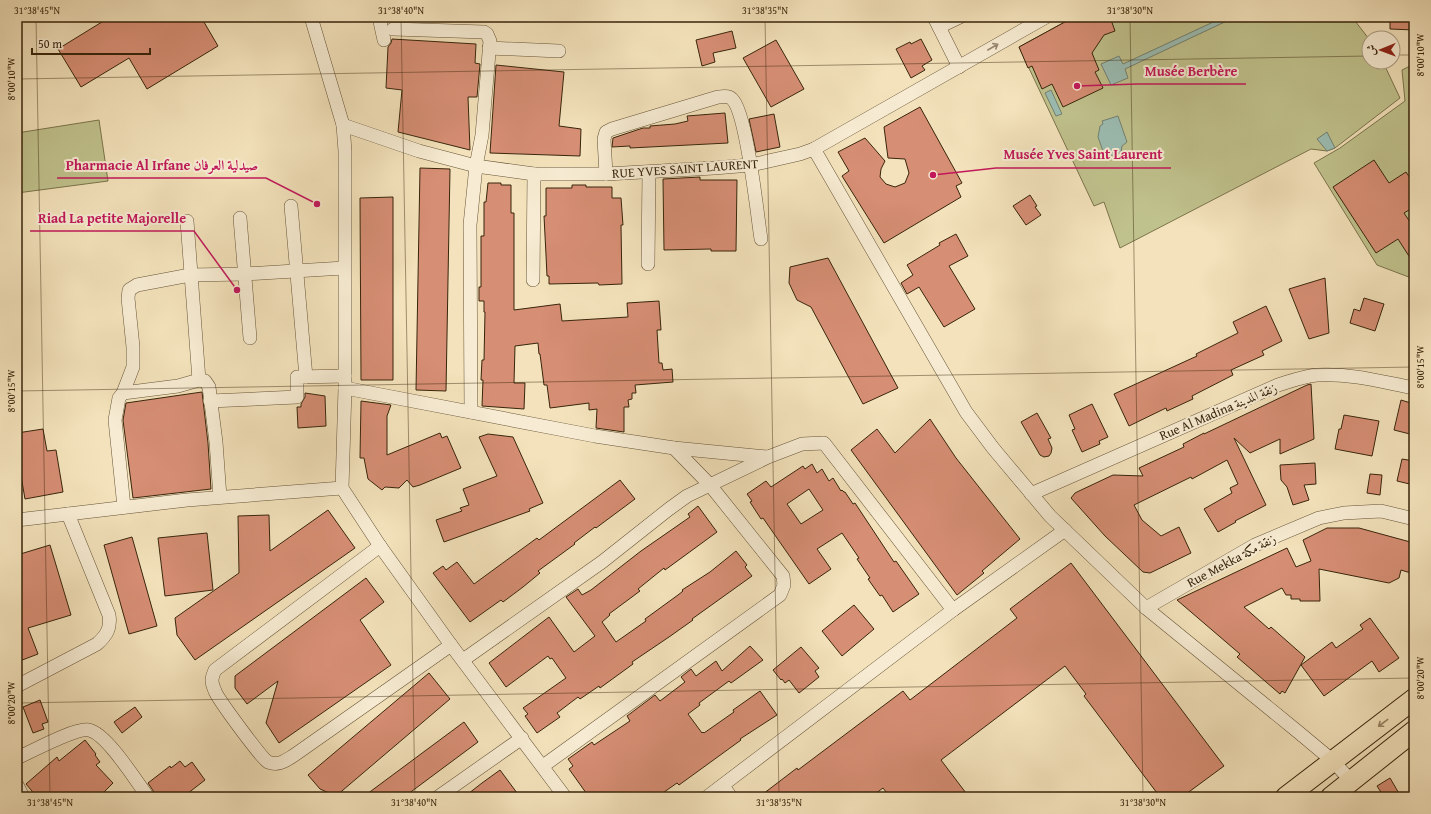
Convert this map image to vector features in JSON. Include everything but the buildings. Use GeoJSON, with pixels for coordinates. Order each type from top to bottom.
{"type":"FeatureCollection","features":[{"type":"Feature","properties":{"kind":"main road"},"geometry":{"type":"LineString","coordinates":[[1294,795],[1333,761],[1414,699]]}},
{"type":"Feature","properties":{"kind":"main road"},"geometry":{"type":"LineString","coordinates":[[1331,797],[1414,731]]}},
{"type":"Feature","properties":{"kind":"street"},"geometry":{"type":"LineString","coordinates":[[311,17],[342,125],[345,151],[345,382],[342,488],[380,546],[451,645],[565,797]]}},
{"type":"Feature","properties":{"kind":"street"},"geometry":{"type":"LineString","coordinates":[[379,17],[384,40]]}},
{"type":"Feature","properties":{"kind":"street"},"geometry":{"type":"LineString","coordinates":[[959,67],[937,22],[960,17]]}},
{"type":"Feature","properties":{"kind":"street","name":"RUE YVES SAINT LAURENT"},"geometry":{"type":"LineString","coordinates":[[342,125],[419,151],[476,166],[534,174],[606,174],[751,165],[800,154],[814,149],[1046,17]]}},
{"type":"Feature","properties":{"kind":"street"},"geometry":{"type":"LineString","coordinates":[[393,29],[484,32],[489,37],[482,135],[476,166],[470,225],[471,412]]}},
{"type":"Feature","properties":{"kind":"street"},"geometry":{"type":"LineString","coordinates":[[489,48],[559,51]]}},
{"type":"Feature","properties":{"kind":"street"},"geometry":{"type":"LineString","coordinates":[[606,174],[604,139],[606,132],[718,97],[727,96],[732,99],[739,110],[751,165],[761,238]]}},
{"type":"Feature","properties":{"kind":"street"},"geometry":{"type":"LineString","coordinates":[[814,149],[966,412],[993,448],[1031,494],[1050,516],[1146,608],[1333,761],[1351,781]]}},
{"type":"Feature","properties":{"kind":"street"},"geometry":{"type":"LineString","coordinates":[[648,264],[649,172]]}},
{"type":"Feature","properties":{"kind":"street"},"geometry":{"type":"LineString","coordinates":[[533,280],[534,174]]}},
{"type":"Feature","properties":{"kind":"street"},"geometry":{"type":"LineString","coordinates":[[291,206],[306,377]]}},
{"type":"Feature","properties":{"kind":"street"},"geometry":{"type":"LineString","coordinates":[[240,218],[250,338]]}},
{"type":"Feature","properties":{"kind":"street"},"geometry":{"type":"LineString","coordinates":[[186,221],[199,380]]}},
{"type":"Feature","properties":{"kind":"street"},"geometry":{"type":"LineString","coordinates":[[124,507],[116,420],[118,398],[123,393],[134,367],[128,298],[130,290],[137,285],[190,275],[245,274],[344,268]]}},
{"type":"Feature","properties":{"kind":"street","name":"Rue Al Madina زنقة المدينة"},"geometry":{"type":"LineString","coordinates":[[1031,494],[1278,385],[1315,375],[1335,375],[1357,376],[1414,388]]}},
{"type":"Feature","properties":{"kind":"street"},"geometry":{"type":"LineString","coordinates":[[210,401],[297,397],[297,377],[306,377],[345,382],[471,412],[595,436],[674,448],[768,457]]}},
{"type":"Feature","properties":{"kind":"street"},"geometry":{"type":"LineString","coordinates":[[123,393],[178,386],[199,380],[205,381],[208,385],[216,442],[220,497]]}},
{"type":"Feature","properties":{"kind":"street"},"geometry":{"type":"LineString","coordinates":[[463,660],[617,550],[688,496],[768,457],[802,444],[824,444],[953,610]]}},
{"type":"Feature","properties":{"kind":"street"},"geometry":{"type":"LineString","coordinates":[[543,766],[780,595],[784,585],[783,576],[710,484],[674,448]]}},
{"type":"Feature","properties":{"kind":"street"},"geometry":{"type":"LineString","coordinates":[[17,514],[17,520],[220,497],[342,488]]}},
{"type":"Feature","properties":{"kind":"street","name":"Rue Mekka زنقة مكة"},"geometry":{"type":"LineString","coordinates":[[1146,608],[1254,545],[1319,518],[1344,513],[1381,511],[1414,519]]}},
{"type":"Feature","properties":{"kind":"street"},"geometry":{"type":"LineString","coordinates":[[17,686],[97,644],[106,636],[109,628],[109,615],[68,514]]}},
{"type":"Feature","properties":{"kind":"street"},"geometry":{"type":"LineString","coordinates":[[707,797],[953,610],[1065,530]]}},
{"type":"Feature","properties":{"kind":"street"},"geometry":{"type":"LineString","coordinates":[[380,546],[215,670],[211,679],[215,693],[258,753],[268,762],[281,764],[451,645]]}},
{"type":"Feature","properties":{"kind":"street"},"geometry":{"type":"LineString","coordinates":[[17,758],[76,732],[89,730],[104,739],[148,797]]}},
{"type":"Feature","properties":{"kind":"street"},"geometry":{"type":"LineString","coordinates":[[438,797],[522,738]]}},
{"type":"Feature","properties":{"kind":"street"},"geometry":{"type":"LineString","coordinates":[[17,785],[23,797]]}},
{"type":"Feature","properties":{"kind":"street"},"geometry":{"type":"LineString","coordinates":[[723,786],[731,797]]}},
{"type":"Feature","properties":{"kind":"green space"},"geometry":{"type":"Polygon","coordinates":[[[1074,17],[1352,17],[1362,30],[1361,70],[1387,70],[1400,98],[1335,148],[1327,151],[1311,149],[1120,248],[1104,202],[1094,206],[1019,47],[1074,17]]]}},
{"type":"Feature","properties":{"kind":"green space"},"geometry":{"type":"Polygon","coordinates":[[[1414,64],[1414,279],[1377,265],[1314,163],[1340,148],[1405,101],[1402,70],[1414,64]]]}},
{"type":"Feature","properties":{"kind":"green space"},"geometry":{"type":"Polygon","coordinates":[[[99,120],[108,181],[17,193],[17,133],[99,120]]]}},
{"type":"Feature","properties":{"kind":"water"},"geometry":{"type":"Polygon","coordinates":[[[1224,17],[1230,17],[1231,19],[1125,69],[1128,78],[1111,85],[1101,64],[1119,56],[1123,64],[1224,17]]]}},
{"type":"Feature","properties":{"kind":"water"},"geometry":{"type":"Polygon","coordinates":[[[1051,90],[1062,114],[1056,116],[1045,93],[1051,90]]]}},
{"type":"Feature","properties":{"kind":"water"},"geometry":{"type":"Polygon","coordinates":[[[1118,116],[1127,142],[1122,146],[1121,153],[1105,157],[1098,137],[1100,126],[1103,124],[1102,121],[1118,116]]]}},
{"type":"Feature","properties":{"kind":"water"},"geometry":{"type":"Polygon","coordinates":[[[1327,132],[1335,148],[1327,151],[1317,139],[1327,132]]]}},
{"type":"Feature","properties":{"kind":"place","name":"Musée Berbère"},"geometry":{"type":"Point","coordinates":[1077,86]}},
{"type":"Feature","properties":{"kind":"place","name":"Musée Yves Saint Laurent"},"geometry":{"type":"Point","coordinates":[933,175]}},
{"type":"Feature","properties":{"kind":"place","name":"Pharmacie Al Irfane صيدلية العرفان"},"geometry":{"type":"Point","coordinates":[317,204]}},
{"type":"Feature","properties":{"kind":"place","name":"Riad La petite Majorelle"},"geometry":{"type":"Point","coordinates":[237,290]}}]}
